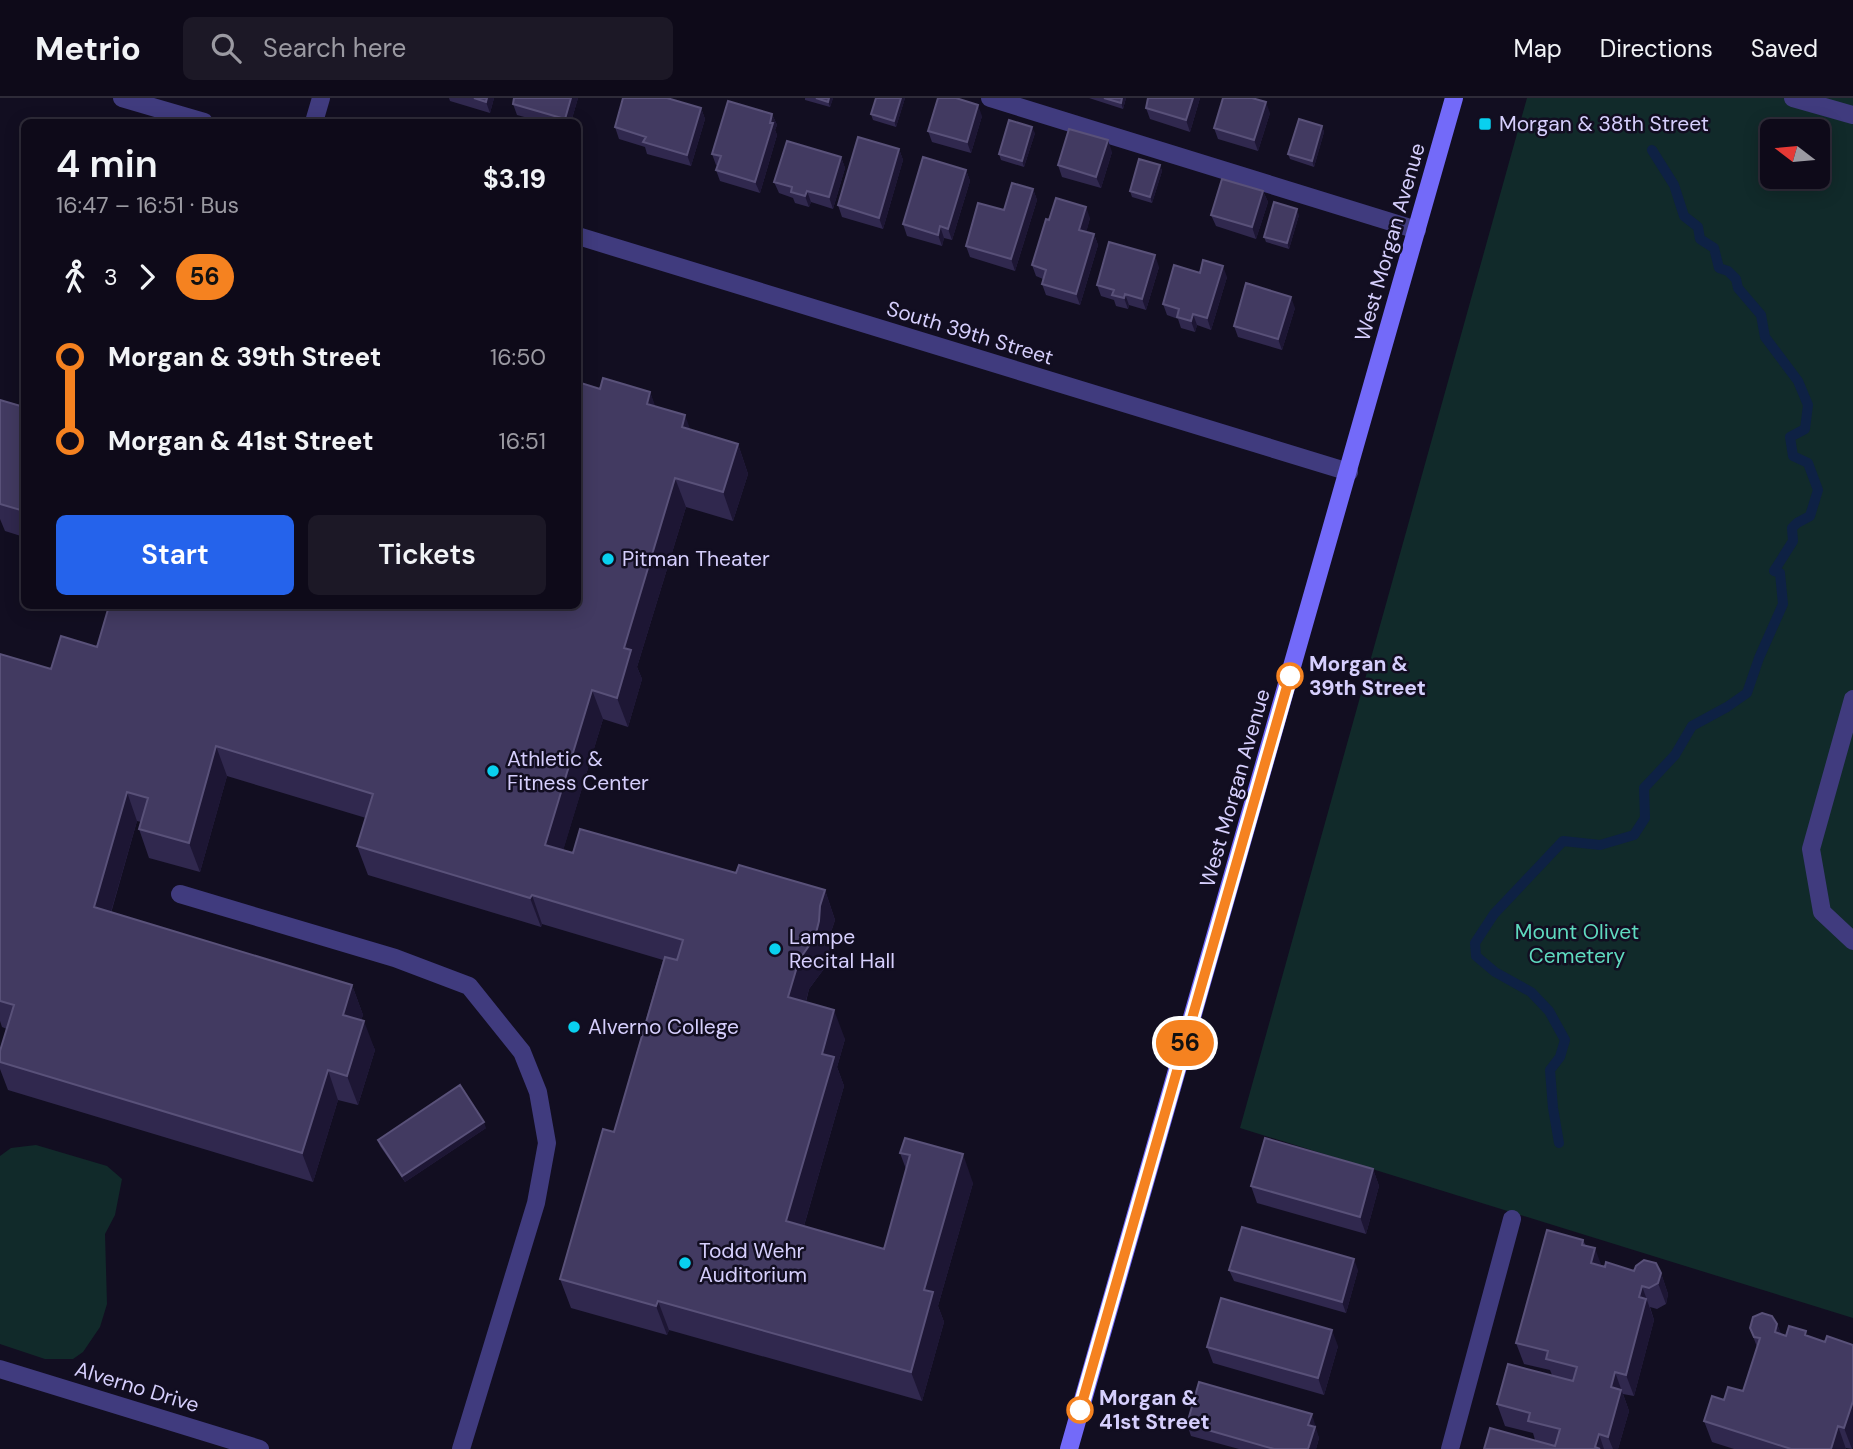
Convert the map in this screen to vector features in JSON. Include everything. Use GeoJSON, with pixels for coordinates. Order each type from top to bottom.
{"type":"FeatureCollection","features":[{"type":"Feature","properties":{"kind":"street"},"geometry":{"type":"LineString","coordinates":[[122,98],[194,119]]}},
{"type":"Feature","properties":{"kind":"street"},"geometry":{"type":"LineString","coordinates":[[315,119],[321,98]]}},
{"type":"Feature","properties":{"kind":"street"},"geometry":{"type":"LineString","coordinates":[[990,98],[1417,230]]}},
{"type":"Feature","properties":{"kind":"street","name":"West Morgan Avenue"},"geometry":{"type":"LineString","coordinates":[[1069,1449],[1455,98]]}},
{"type":"Feature","properties":{"kind":"street"},"geometry":{"type":"LineString","coordinates":[[1793,98],[1853,115]]}},
{"type":"Feature","properties":{"kind":"street","name":"South 39th Street"},"geometry":{"type":"LineString","coordinates":[[581,237],[1349,472]]}},
{"type":"Feature","properties":{"kind":"street"},"geometry":{"type":"LineString","coordinates":[[1853,699],[1811,849],[1822,912],[1853,941]]}},
{"type":"Feature","properties":{"kind":"street"},"geometry":{"type":"LineString","coordinates":[[180,894],[395,958],[469,986],[522,1052],[538,1092],[547,1143],[536,1203],[461,1449]]}},
{"type":"Feature","properties":{"kind":"street"},"geometry":{"type":"LineString","coordinates":[[1450,1449],[1511,1219]]}},
{"type":"Feature","properties":{"kind":"street","name":"Alverno Drive"},"geometry":{"type":"LineString","coordinates":[[0,1369],[260,1449]]}},
{"type":"Feature","properties":{"kind":"green space","name":"Mount Olivet Cemetery"},"geometry":{"type":"Polygon","coordinates":[[[1527,98],[1853,98],[1853,1318],[1240,1128],[1527,98]]]}},
{"type":"Feature","properties":{"kind":"green space"},"geometry":{"type":"Polygon","coordinates":[[[36,1145],[107,1166],[122,1179],[115,1215],[105,1234],[107,1304],[100,1327],[83,1352],[73,1359],[45,1359],[0,1344],[0,1156],[11,1148],[36,1145]]]}},
{"type":"Feature","properties":{"kind":"building"},"geometry":{"type":"Polygon","coordinates":[[[514,98],[571,98],[565,119],[513,104],[514,98]]]}},
{"type":"Feature","properties":{"kind":"building"},"geometry":{"type":"Polygon","coordinates":[[[623,98],[667,98],[701,108],[687,155],[643,142],[646,137],[615,127],[623,98]]]}},
{"type":"Feature","properties":{"kind":"building"},"geometry":{"type":"Polygon","coordinates":[[[876,98],[901,98],[894,121],[871,114],[876,98]]]}},
{"type":"Feature","properties":{"kind":"building"},"geometry":{"type":"Polygon","coordinates":[[[938,98],[956,98],[978,105],[967,142],[928,131],[938,98]]]}},
{"type":"Feature","properties":{"kind":"building"},"geometry":{"type":"Polygon","coordinates":[[[1104,98],[1122,98],[1121,103],[1104,98]]]}},
{"type":"Feature","properties":{"kind":"building"},"geometry":{"type":"Polygon","coordinates":[[[1148,98],[1193,98],[1186,120],[1146,108],[1148,98]]]}},
{"type":"Feature","properties":{"kind":"building"},"geometry":{"type":"Polygon","coordinates":[[[1223,98],[1252,98],[1266,102],[1254,140],[1214,128],[1223,98]]]}},
{"type":"Feature","properties":{"kind":"building"},"geometry":{"type":"Polygon","coordinates":[[[728,101],[772,114],[770,123],[773,123],[755,182],[716,170],[721,156],[712,154],[728,101]]]}},
{"type":"Feature","properties":{"kind":"building"},"geometry":{"type":"Polygon","coordinates":[[[1299,119],[1322,126],[1312,161],[1288,154],[1299,119]]]}},
{"type":"Feature","properties":{"kind":"building"},"geometry":{"type":"Polygon","coordinates":[[[1009,120],[1032,127],[1022,161],[999,154],[1009,120]]]}},
{"type":"Feature","properties":{"kind":"building"},"geometry":{"type":"Polygon","coordinates":[[[1069,129],[1108,140],[1096,177],[1058,165],[1069,129]]]}},
{"type":"Feature","properties":{"kind":"building"},"geometry":{"type":"Polygon","coordinates":[[[858,137],[899,149],[879,218],[838,205],[858,137]]]}},
{"type":"Feature","properties":{"kind":"building"},"geometry":{"type":"Polygon","coordinates":[[[787,141],[841,157],[829,197],[807,191],[805,196],[791,192],[792,187],[774,182],[787,141]]]}},
{"type":"Feature","properties":{"kind":"building"},"geometry":{"type":"Polygon","coordinates":[[[923,157],[966,170],[948,229],[940,226],[938,235],[903,224],[923,157]]]}},
{"type":"Feature","properties":{"kind":"building"},"geometry":{"type":"Polygon","coordinates":[[[1139,159],[1160,165],[1150,197],[1130,191],[1139,159]]]}},
{"type":"Feature","properties":{"kind":"building"},"geometry":{"type":"Polygon","coordinates":[[[1222,179],[1263,191],[1252,227],[1211,215],[1222,179]]]}},
{"type":"Feature","properties":{"kind":"building"},"geometry":{"type":"Polygon","coordinates":[[[1012,183],[1033,189],[1011,259],[966,246],[978,203],[1004,210],[1012,183]]]}},
{"type":"Feature","properties":{"kind":"building"},"geometry":{"type":"Polygon","coordinates":[[[1056,198],[1086,207],[1079,230],[1094,234],[1076,294],[1042,284],[1046,270],[1032,265],[1046,219],[1049,220],[1056,198]]]}},
{"type":"Feature","properties":{"kind":"building"},"geometry":{"type":"Polygon","coordinates":[[[1274,202],[1297,209],[1287,243],[1264,237],[1274,202]]]}},
{"type":"Feature","properties":{"kind":"building"},"geometry":{"type":"Polygon","coordinates":[[[1109,242],[1155,255],[1142,299],[1125,294],[1124,298],[1112,295],[1114,290],[1097,285],[1109,242]]]}},
{"type":"Feature","properties":{"kind":"building"},"geometry":{"type":"Polygon","coordinates":[[[1203,260],[1223,266],[1207,318],[1193,314],[1191,321],[1177,317],[1179,309],[1163,304],[1174,265],[1200,273],[1203,260]]]}},
{"type":"Feature","properties":{"kind":"building"},"geometry":{"type":"Polygon","coordinates":[[[1246,283],[1291,297],[1278,339],[1234,326],[1246,283]]]}},
{"type":"Feature","properties":{"kind":"building"},"geometry":{"type":"Polygon","coordinates":[[[603,378],[650,392],[647,404],[685,415],[682,427],[738,444],[723,492],[675,478],[624,648],[631,650],[617,698],[592,690],[545,845],[573,853],[580,829],[736,873],[739,865],[825,890],[815,937],[799,960],[788,997],[834,1010],[822,1054],[834,1057],[786,1221],[884,1249],[910,1155],[900,1153],[905,1138],[963,1154],[924,1290],[933,1292],[911,1372],[658,1301],[656,1306],[560,1279],[603,1129],[614,1132],[665,957],[677,960],[683,940],[357,846],[373,794],[216,746],[189,843],[139,829],[148,798],[127,792],[94,907],[352,985],[343,1015],[364,1021],[347,1076],[328,1070],[302,1153],[0,1062],[0,1051],[14,1005],[0,1001],[0,654],[51,669],[61,636],[97,647],[108,609],[581,609],[581,383],[600,389],[603,378]]]}},
{"type":"Feature","properties":{"kind":"building"},"geometry":{"type":"Polygon","coordinates":[[[0,400],[21,406],[21,510],[0,504],[0,400]]]}},
{"type":"Feature","properties":{"kind":"building"},"geometry":{"type":"Polygon","coordinates":[[[460,1085],[484,1122],[402,1176],[378,1140],[460,1085]]]}},
{"type":"Feature","properties":{"kind":"building"},"geometry":{"type":"Polygon","coordinates":[[[1265,1138],[1373,1169],[1360,1217],[1251,1186],[1265,1138]]]}},
{"type":"Feature","properties":{"kind":"building"},"geometry":{"type":"Polygon","coordinates":[[[1242,1227],[1354,1259],[1342,1302],[1229,1270],[1242,1227]]]}},
{"type":"Feature","properties":{"kind":"building"},"geometry":{"type":"Polygon","coordinates":[[[1547,1230],[1583,1240],[1582,1245],[1595,1248],[1591,1263],[1605,1267],[1606,1262],[1634,1271],[1644,1260],[1656,1263],[1661,1273],[1658,1283],[1649,1288],[1642,1286],[1639,1297],[1646,1299],[1626,1375],[1615,1372],[1611,1387],[1621,1390],[1608,1437],[1599,1434],[1595,1447],[1600,1449],[1484,1449],[1490,1428],[1555,1446],[1560,1429],[1528,1421],[1530,1413],[1497,1404],[1508,1364],[1573,1381],[1577,1367],[1546,1359],[1548,1351],[1516,1343],[1547,1230]]]}},
{"type":"Feature","properties":{"kind":"building"},"geometry":{"type":"Polygon","coordinates":[[[1221,1298],[1332,1330],[1318,1378],[1207,1347],[1221,1298]]]}},
{"type":"Feature","properties":{"kind":"building"},"geometry":{"type":"Polygon","coordinates":[[[1762,1313],[1772,1316],[1777,1324],[1775,1332],[1786,1336],[1789,1326],[1806,1331],[1805,1335],[1825,1342],[1827,1336],[1853,1345],[1853,1401],[1844,1428],[1838,1426],[1831,1449],[1791,1449],[1704,1421],[1712,1396],[1724,1400],[1728,1387],[1743,1391],[1760,1338],[1754,1337],[1750,1328],[1753,1317],[1762,1313]]]}},
{"type":"Feature","properties":{"kind":"building"},"geometry":{"type":"Polygon","coordinates":[[[1199,1382],[1312,1414],[1308,1425],[1315,1427],[1308,1449],[1274,1449],[1187,1424],[1199,1382]]]}},
{"type":"Feature","properties":{"kind":"waterway"},"geometry":{"type":"LineString","coordinates":[[1559,1143],[1550,1070],[1560,1057],[1565,1040],[1549,1011],[1531,992],[1495,972],[1476,956],[1475,943],[1494,914],[1563,841],[1600,845],[1634,835],[1645,818],[1644,788],[1675,755],[1692,726],[1747,693],[1783,604],[1780,573],[1774,571],[1793,541],[1792,528],[1810,516],[1818,490],[1808,463],[1793,456],[1790,437],[1805,429],[1808,405],[1798,381],[1765,337],[1761,315],[1738,288],[1736,279],[1728,271],[1719,268],[1714,248],[1700,239],[1698,227],[1684,216],[1674,185],[1652,150]]}},
{"type":"Feature","properties":{"kind":"bus line","name":"56"},"geometry":{"type":"LineString","coordinates":[[1080,1410],[1290,676]]}},
{"type":"Feature","properties":{"kind":"place","name":"Morgan & 38th Street"},"geometry":{"type":"Point","coordinates":[1485,124]}},
{"type":"Feature","properties":{"kind":"place","name":"Pitman Theater"},"geometry":{"type":"Point","coordinates":[608,559]}},
{"type":"Feature","properties":{"kind":"place","name":"Morgan & 39th Street"},"geometry":{"type":"Point","coordinates":[1290,676]}},
{"type":"Feature","properties":{"kind":"place","name":"Athletic & Fitness Center"},"geometry":{"type":"Point","coordinates":[493,771]}},
{"type":"Feature","properties":{"kind":"place","name":"Lampe Recital Hall"},"geometry":{"type":"Point","coordinates":[775,949]}},
{"type":"Feature","properties":{"kind":"place","name":"Alverno College"},"geometry":{"type":"Point","coordinates":[574,1027]}},
{"type":"Feature","properties":{"kind":"place","name":"Todd Wehr Auditorium"},"geometry":{"type":"Point","coordinates":[685,1263]}},
{"type":"Feature","properties":{"kind":"place","name":"Morgan & 41st Street"},"geometry":{"type":"Point","coordinates":[1080,1410]}}]}
